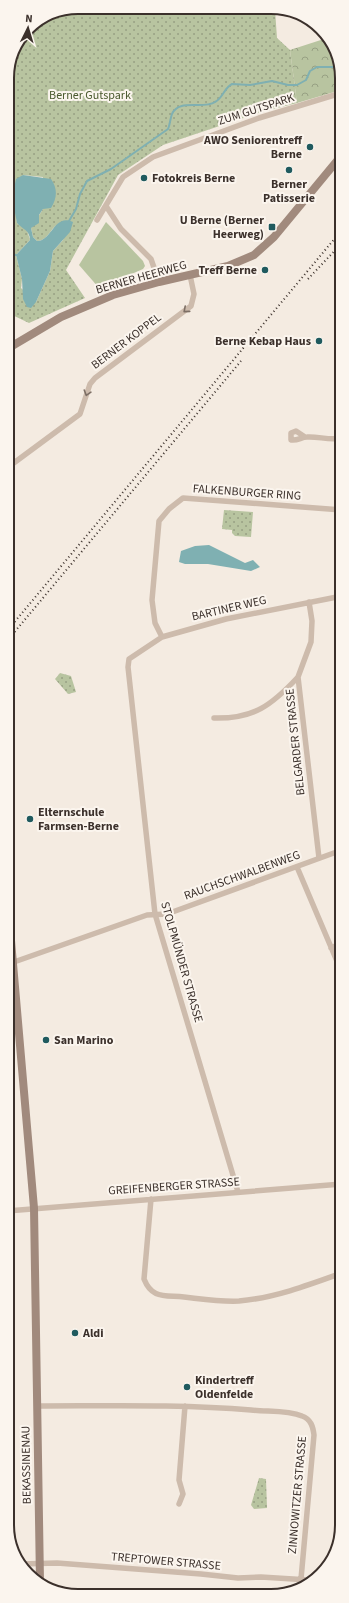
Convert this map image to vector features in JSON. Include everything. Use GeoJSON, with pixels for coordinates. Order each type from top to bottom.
{"type":"FeatureCollection","features":[{"type":"Feature","properties":{"kind":"street","name":"ZUM GUTSPARK"},"geometry":{"type":"LineString","coordinates":[[97,220],[122,177],[153,157],[259,118],[335,95]]}},
{"type":"Feature","properties":{"kind":"street","name":"BERNER HEERWEG"},"geometry":{"type":"LineString","coordinates":[[14,345],[43,326],[86,306],[119,293],[237,263],[259,251],[274,237],[335,163]]}},
{"type":"Feature","properties":{"kind":"street"},"geometry":{"type":"LineString","coordinates":[[106,206],[121,229],[152,259],[159,282]]}},
{"type":"Feature","properties":{"kind":"street","name":"BERNER KOPPEL"},"geometry":{"type":"LineString","coordinates":[[14,463],[80,414],[90,384],[95,378],[191,306],[194,294],[190,275]]}},
{"type":"Feature","properties":{"kind":"street"},"geometry":{"type":"LineString","coordinates":[[305,437],[335,439]]}},
{"type":"Feature","properties":{"kind":"street","name":"FALKENBURGER RING"},"geometry":{"type":"LineString","coordinates":[[162,637],[155,624],[152,600],[159,521],[175,503],[183,498],[335,509]]}},
{"type":"Feature","properties":{"kind":"street","name":"BARTINER WEG"},"geometry":{"type":"LineString","coordinates":[[129,659],[162,637],[226,618],[335,597]]}},
{"type":"Feature","properties":{"kind":"street","name":"BELGARDER STRASSE"},"geometry":{"type":"LineString","coordinates":[[309,602],[312,620],[311,642],[298,677],[319,858]]}},
{"type":"Feature","properties":{"kind":"street","name":"STOLPMÜNDER STRASSE"},"geometry":{"type":"LineString","coordinates":[[129,659],[128,675],[155,914],[238,1192]]}},
{"type":"Feature","properties":{"kind":"street"},"geometry":{"type":"LineString","coordinates":[[214,718],[233,718],[256,712],[274,700],[298,677]]}},
{"type":"Feature","properties":{"kind":"street","name":"RAUCHSCHWALBENWEG"},"geometry":{"type":"LineString","coordinates":[[14,962],[147,915],[167,914],[335,852]]}},
{"type":"Feature","properties":{"kind":"street"},"geometry":{"type":"LineString","coordinates":[[297,867],[335,957]]}},
{"type":"Feature","properties":{"kind":"street"},"geometry":{"type":"LineString","coordinates":[[331,948],[335,946]]}},
{"type":"Feature","properties":{"kind":"street","name":"BEKASSINENAU"},"geometry":{"type":"LineString","coordinates":[[14,962],[34,1208],[40,1576]]}},
{"type":"Feature","properties":{"kind":"street","name":"GREIFENBERGER STRASSE"},"geometry":{"type":"LineString","coordinates":[[14,1210],[335,1185]]}},
{"type":"Feature","properties":{"kind":"street"},"geometry":{"type":"LineString","coordinates":[[151,1199],[144,1279],[148,1289],[159,1295],[241,1301],[272,1296],[335,1275]]}},
{"type":"Feature","properties":{"kind":"street","name":"ZINNOWITZER STRASSE"},"geometry":{"type":"LineString","coordinates":[[37,1406],[185,1406],[297,1415],[307,1418],[311,1422],[314,1435],[301,1579]]}},
{"type":"Feature","properties":{"kind":"street"},"geometry":{"type":"LineString","coordinates":[[179,1504],[183,1494],[179,1480],[185,1406]]}},
{"type":"Feature","properties":{"kind":"street","name":"TREPTOWER STRASSE"},"geometry":{"type":"LineString","coordinates":[[28,1564],[57,1564],[237,1578],[304,1579]]}},
{"type":"Feature","properties":{"kind":"green space","name":"Berner Gutspark"},"geometry":{"type":"Polygon","coordinates":[[[275,14],[277,38],[290,50],[297,103],[258,113],[163,145],[118,175],[66,270],[85,298],[29,323],[14,316],[14,203],[17,223],[27,230],[30,240],[16,255],[22,279],[21,288],[36,302],[50,271],[53,251],[63,240],[70,221],[59,224],[46,237],[37,241],[33,237],[31,228],[43,209],[43,177],[23,175],[14,193],[14,74],[16,62],[22,48],[48,48],[48,22],[58,17],[70,15],[275,14]]]}},
{"type":"Feature","properties":{"kind":"green space"},"geometry":{"type":"Polygon","coordinates":[[[322,40],[333,62],[335,92],[297,103],[290,50],[322,40]]]}},
{"type":"Feature","properties":{"kind":"green space"},"geometry":{"type":"Polygon","coordinates":[[[106,222],[143,261],[145,266],[143,269],[99,288],[79,265],[106,222]]]}},
{"type":"Feature","properties":{"kind":"green space"},"geometry":{"type":"Polygon","coordinates":[[[224,510],[253,512],[251,537],[235,536],[232,533],[232,530],[222,529],[224,510]]]}},
{"type":"Feature","properties":{"kind":"green space"},"geometry":{"type":"Polygon","coordinates":[[[60,673],[71,676],[76,692],[68,694],[55,679],[60,673]]]}},
{"type":"Feature","properties":{"kind":"green space"},"geometry":{"type":"Polygon","coordinates":[[[259,1478],[266,1479],[267,1508],[254,1509],[251,1505],[259,1478]]]}},
{"type":"Feature","properties":{"kind":"water"},"geometry":{"type":"Polygon","coordinates":[[[23,175],[51,179],[55,186],[55,201],[51,208],[43,209],[39,215],[39,223],[31,228],[33,237],[37,241],[46,237],[61,221],[67,220],[73,222],[70,232],[53,251],[50,271],[36,302],[31,308],[27,307],[23,299],[22,279],[16,255],[30,240],[30,237],[29,234],[17,223],[14,208],[14,188],[16,179],[23,175]]]}},
{"type":"Feature","properties":{"kind":"water"},"geometry":{"type":"Polygon","coordinates":[[[209,545],[245,563],[253,560],[260,567],[251,571],[208,564],[185,564],[179,562],[181,551],[195,546],[209,545]]]}},
{"type":"Feature","properties":{"kind":"waterway"},"geometry":{"type":"LineString","coordinates":[[69,221],[76,209],[80,194],[87,181],[111,169],[168,129],[172,114],[175,109],[180,106],[204,105],[215,102],[232,84],[250,85],[272,81],[288,85],[297,85],[306,80],[310,71],[317,67],[334,67]]}},
{"type":"Feature","properties":{"kind":"railway"},"geometry":{"type":"LineString","coordinates":[[14,623],[335,238]]}},
{"type":"Feature","properties":{"kind":"railway"},"geometry":{"type":"LineString","coordinates":[[308,279],[335,250]]}},
{"type":"Feature","properties":{"kind":"railway"},"geometry":{"type":"LineString","coordinates":[[14,633],[241,361]]}},
{"type":"Feature","properties":{"kind":"place","name":"AWO Seniorentreff Berne"},"geometry":{"type":"Point","coordinates":[310,147]}},
{"type":"Feature","properties":{"kind":"place","name":"Berner Patisserie"},"geometry":{"type":"Point","coordinates":[289,170]}},
{"type":"Feature","properties":{"kind":"place","name":"Fotokreis Berne"},"geometry":{"type":"Point","coordinates":[144,178]}},
{"type":"Feature","properties":{"kind":"place","name":"U Berne (Berner Heerweg)"},"geometry":{"type":"Point","coordinates":[272,227]}},
{"type":"Feature","properties":{"kind":"place","name":"Treff Berne"},"geometry":{"type":"Point","coordinates":[265,270]}},
{"type":"Feature","properties":{"kind":"place","name":"Berne Kebap Haus"},"geometry":{"type":"Point","coordinates":[319,341]}},
{"type":"Feature","properties":{"kind":"place","name":"Elternschule Farmsen-Berne"},"geometry":{"type":"Point","coordinates":[30,819]}},
{"type":"Feature","properties":{"kind":"place","name":"San Marino"},"geometry":{"type":"Point","coordinates":[46,1040]}},
{"type":"Feature","properties":{"kind":"place","name":"Aldi"},"geometry":{"type":"Point","coordinates":[75,1333]}},
{"type":"Feature","properties":{"kind":"place","name":"Kindertreff Oldenfelde"},"geometry":{"type":"Point","coordinates":[187,1387]}}]}
